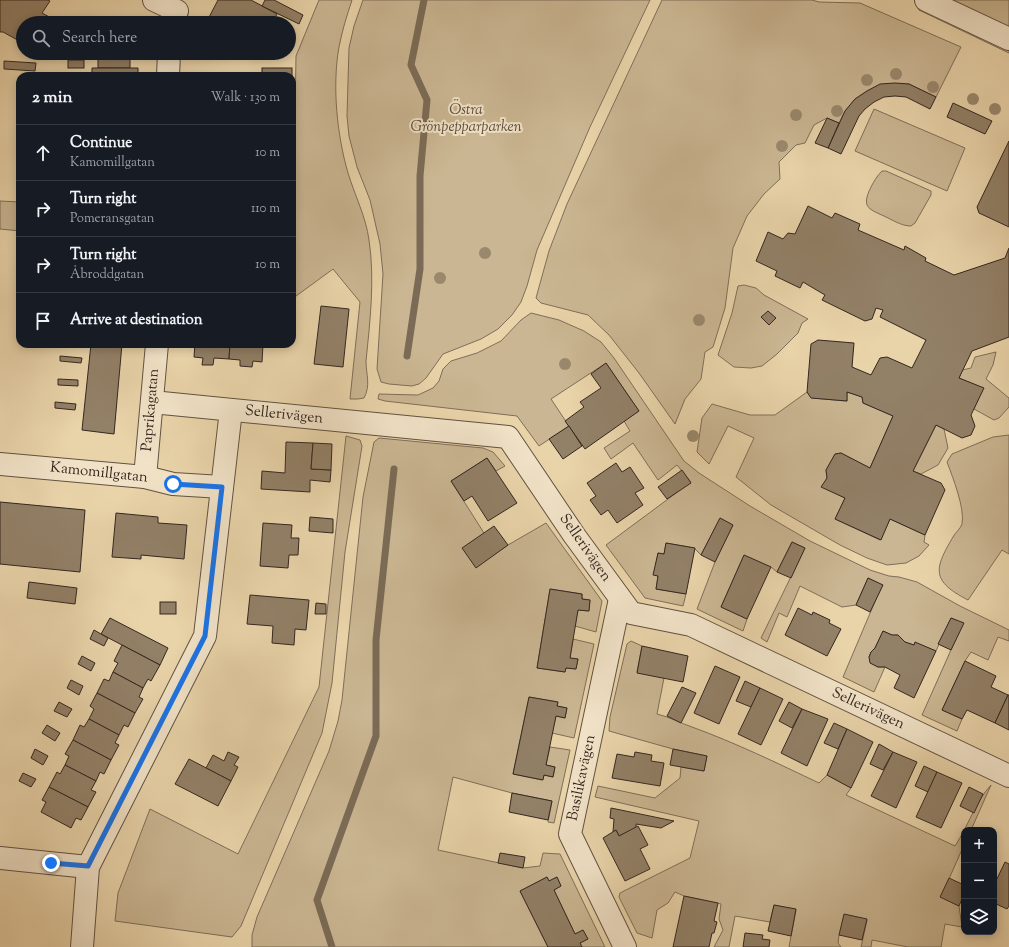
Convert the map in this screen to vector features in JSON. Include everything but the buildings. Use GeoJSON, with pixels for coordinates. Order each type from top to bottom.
{"type":"FeatureCollection","features":[{"type":"Feature","properties":{"kind":"street"},"geometry":{"type":"LineString","coordinates":[[154,0],[177,11]]}},
{"type":"Feature","properties":{"kind":"street"},"geometry":{"type":"LineString","coordinates":[[926,0],[1009,39]]}},
{"type":"Feature","properties":{"kind":"street"},"geometry":{"type":"LineString","coordinates":[[168,72],[169,60]]}},
{"type":"Feature","properties":{"kind":"street","name":"Paprikagatan"},"geometry":{"type":"LineString","coordinates":[[145,476],[157,348]]}},
{"type":"Feature","properties":{"kind":"street","name":"Sellerivägen"},"geometry":{"type":"LineString","coordinates":[[152,402],[508,437],[570,528],[631,613],[691,625],[1009,776]]}},
{"type":"Feature","properties":{"kind":"street"},"geometry":{"type":"LineString","coordinates":[[82,947],[88,866],[205,636],[231,410]]}},
{"type":"Feature","properties":{"kind":"street","name":"Kamomillgatan"},"geometry":{"type":"LineString","coordinates":[[0,464],[145,476],[173,484],[222,487]]}},
{"type":"Feature","properties":{"kind":"street","name":"Basilikavägen"},"geometry":{"type":"LineString","coordinates":[[620,599],[570,834],[625,947]]}},
{"type":"Feature","properties":{"kind":"street"},"geometry":{"type":"LineString","coordinates":[[0,858],[88,866]]}},
{"type":"Feature","properties":{"kind":"green space"},"geometry":{"type":"Polygon","coordinates":[[[319,0],[352,0],[339,47],[336,94],[338,127],[344,158],[368,231],[371,255],[372,285],[366,361],[368,384],[364,398],[350,399],[360,302],[333,269],[296,296],[296,56],[319,0]]]}},
{"type":"Feature","properties":{"kind":"green space","name":"Östra Grönpepparparken"},"geometry":{"type":"Polygon","coordinates":[[[363,0],[650,0],[590,127],[537,250],[521,302],[512,315],[498,329],[481,339],[443,354],[426,378],[419,384],[412,386],[381,382],[377,369],[383,274],[380,244],[370,200],[357,167],[349,136],[347,116],[349,48],[354,26],[363,0]]]}},
{"type":"Feature","properties":{"kind":"green space"},"geometry":{"type":"Polygon","coordinates":[[[662,0],[812,0],[819,2],[860,3],[961,47],[936,97],[909,84],[880,85],[855,99],[845,111],[839,123],[827,118],[814,125],[805,143],[796,145],[779,162],[780,179],[764,194],[747,216],[733,248],[725,308],[713,347],[705,352],[701,379],[685,399],[675,424],[639,373],[609,335],[588,315],[541,303],[536,298],[549,251],[567,204],[662,0]]]}},
{"type":"Feature","properties":{"kind":"green space"},"geometry":{"type":"Polygon","coordinates":[[[939,0],[1009,0],[1009,32],[939,0]]]}},
{"type":"Feature","properties":{"kind":"green space"},"geometry":{"type":"Polygon","coordinates":[[[919,4],[1009,46],[1009,53],[919,10],[919,4]]]}},
{"type":"Feature","properties":{"kind":"green space"},"geometry":{"type":"Polygon","coordinates":[[[874,109],[965,148],[947,191],[855,151],[874,109]]]}},
{"type":"Feature","properties":{"kind":"green space"},"geometry":{"type":"Polygon","coordinates":[[[882,171],[886,171],[931,191],[931,195],[915,223],[911,226],[900,224],[872,210],[867,204],[866,200],[871,187],[882,171]]]}},
{"type":"Feature","properties":{"kind":"green space"},"geometry":{"type":"Polygon","coordinates":[[[0,201],[16,202],[16,231],[0,229],[0,201]]]}},
{"type":"Feature","properties":{"kind":"green space"},"geometry":{"type":"Polygon","coordinates":[[[744,285],[756,288],[764,295],[808,319],[802,323],[798,333],[777,354],[762,366],[751,368],[734,367],[718,355],[732,313],[738,286],[744,285]]]}},
{"type":"Feature","properties":{"kind":"green space"},"geometry":{"type":"Polygon","coordinates":[[[531,313],[559,320],[584,331],[601,342],[614,358],[684,461],[699,473],[750,506],[810,541],[870,570],[917,582],[960,606],[1009,630],[1009,641],[998,637],[988,660],[971,652],[965,661],[942,710],[962,719],[957,731],[922,715],[963,623],[951,618],[936,651],[916,643],[914,645],[905,642],[898,635],[892,635],[883,631],[869,657],[871,663],[878,667],[885,667],[874,692],[843,677],[882,585],[868,578],[856,605],[842,607],[800,586],[787,617],[779,613],[767,642],[761,638],[805,548],[792,542],[777,572],[771,567],[744,555],[721,607],[747,619],[743,631],[697,609],[715,562],[733,525],[720,518],[701,555],[694,548],[666,543],[664,554],[658,553],[654,574],[658,576],[656,589],[686,594],[683,606],[645,598],[606,545],[691,482],[677,465],[658,480],[633,443],[611,459],[604,448],[630,431],[624,421],[639,411],[606,363],[551,399],[569,426],[539,446],[517,416],[378,399],[379,394],[418,395],[433,388],[439,381],[443,369],[451,361],[477,353],[501,341],[521,320],[531,313]]]}},
{"type":"Feature","properties":{"kind":"green space"},"geometry":{"type":"Polygon","coordinates":[[[996,352],[993,365],[986,379],[1009,398],[1009,407],[999,418],[994,420],[974,409],[983,388],[959,378],[962,370],[971,368],[975,357],[996,352]]]}},
{"type":"Feature","properties":{"kind":"green space"},"geometry":{"type":"Polygon","coordinates":[[[807,392],[812,398],[847,401],[847,392],[862,397],[863,403],[893,416],[870,468],[841,453],[835,454],[826,470],[827,478],[822,487],[845,498],[835,519],[880,540],[890,519],[925,535],[924,542],[929,545],[919,556],[906,563],[887,565],[867,558],[840,545],[771,505],[736,477],[754,438],[728,426],[709,464],[697,452],[702,418],[712,404],[750,415],[775,415],[807,392]]]}},
{"type":"Feature","properties":{"kind":"green space"},"geometry":{"type":"Polygon","coordinates":[[[936,425],[944,429],[948,448],[938,465],[921,474],[913,471],[936,425]]]}},
{"type":"Feature","properties":{"kind":"green space"},"geometry":{"type":"Polygon","coordinates":[[[1009,435],[1009,554],[1002,550],[968,600],[947,587],[942,580],[940,573],[942,558],[954,535],[962,524],[962,510],[958,493],[947,462],[952,454],[993,437],[1009,435]]]}},
{"type":"Feature","properties":{"kind":"green space"},"geometry":{"type":"Polygon","coordinates":[[[346,436],[360,440],[362,446],[345,552],[332,683],[322,733],[241,926],[232,937],[115,921],[118,893],[150,809],[238,854],[319,687],[346,436]]]}},
{"type":"Feature","properties":{"kind":"green space"},"geometry":{"type":"Polygon","coordinates":[[[379,438],[483,448],[493,452],[505,466],[496,471],[487,458],[451,481],[484,533],[476,567],[508,545],[546,523],[602,601],[596,632],[575,626],[578,610],[589,611],[590,600],[582,599],[582,594],[550,589],[537,668],[565,672],[566,668],[576,669],[578,659],[570,658],[573,639],[594,644],[574,738],[552,733],[556,716],[565,718],[567,708],[557,706],[558,702],[529,697],[513,774],[542,780],[544,775],[553,777],[555,767],[546,765],[550,747],[570,750],[554,823],[548,822],[552,801],[512,793],[453,777],[438,850],[523,868],[540,866],[543,853],[560,854],[605,947],[582,947],[580,943],[588,939],[583,930],[575,934],[554,890],[561,886],[557,877],[549,881],[547,877],[520,891],[548,947],[252,947],[252,935],[257,917],[329,751],[338,721],[342,700],[363,497],[374,442],[379,438]]]}},
{"type":"Feature","properties":{"kind":"green space"},"geometry":{"type":"Polygon","coordinates":[[[631,641],[642,646],[637,672],[664,678],[657,714],[671,718],[740,746],[819,783],[827,775],[851,788],[846,795],[955,846],[961,836],[961,852],[941,897],[959,906],[961,927],[945,924],[941,947],[908,947],[872,940],[871,947],[861,947],[867,920],[839,935],[838,943],[841,947],[789,947],[796,910],[774,905],[770,922],[735,916],[729,947],[714,947],[723,930],[719,919],[721,904],[684,896],[675,892],[668,903],[657,910],[652,938],[637,933],[619,897],[620,893],[690,858],[699,821],[595,797],[598,786],[655,798],[680,778],[681,767],[704,771],[707,756],[673,749],[609,731],[610,717],[627,644],[631,641]]]}},
{"type":"Feature","properties":{"kind":"green space"},"geometry":{"type":"Polygon","coordinates":[[[991,785],[972,827],[966,827],[980,799],[991,785]]]}},
{"type":"Feature","properties":{"kind":"waterway"},"geometry":{"type":"LineString","coordinates":[[407,356],[420,269],[420,176],[427,100],[411,65],[424,0]]}},
{"type":"Feature","properties":{"kind":"waterway"},"geometry":{"type":"LineString","coordinates":[[332,947],[317,900],[376,736],[376,640],[394,469]]}},
{"type":"Feature","properties":{"kind":"route"},"geometry":{"type":"LineString","coordinates":[[51,863],[88,866],[205,636],[222,487],[173,484]]}}]}
